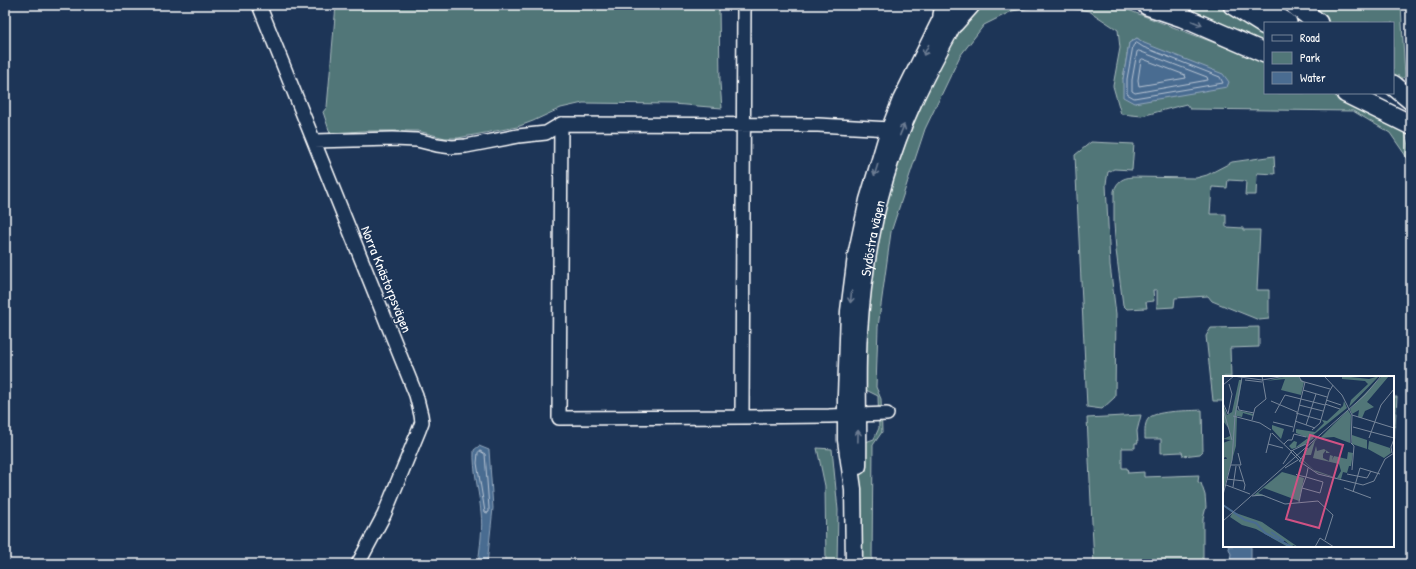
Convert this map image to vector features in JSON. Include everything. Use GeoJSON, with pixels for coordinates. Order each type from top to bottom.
{"type":"FeatureCollection","features":[{"type":"Feature","properties":{"kind":"highway"},"geometry":{"type":"LineString","coordinates":[[948,12],[970,5]]}},
{"type":"Feature","properties":{"kind":"highway"},"geometry":{"type":"LineString","coordinates":[[1147,5],[1182,17],[1264,53]]}},
{"type":"Feature","properties":{"kind":"highway"},"geometry":{"type":"LineString","coordinates":[[1233,5],[1264,24]]}},
{"type":"Feature","properties":{"kind":"highway"},"geometry":{"type":"LineString","coordinates":[[1258,5],[1285,22]]}},
{"type":"Feature","properties":{"kind":"highway"},"geometry":{"type":"LineString","coordinates":[[1295,5],[1317,22]]}},
{"type":"Feature","properties":{"kind":"highway"},"geometry":{"type":"LineString","coordinates":[[1394,85],[1411,101]]}},
{"type":"Feature","properties":{"kind":"highway"},"geometry":{"type":"LineString","coordinates":[[1394,92],[1411,101]]}},
{"type":"Feature","properties":{"kind":"highway"},"geometry":{"type":"LineString","coordinates":[[1348,94],[1411,125]]}},
{"type":"Feature","properties":{"kind":"highway"},"geometry":{"type":"LineString","coordinates":[[1373,94],[1411,119]]}},
{"type":"Feature","properties":{"kind":"main road","name":"Sydöstra vägen"},"geometry":{"type":"LineString","coordinates":[[853,415],[849,311],[855,263],[868,200],[890,129],[901,100],[948,12],[963,5]]}},
{"type":"Feature","properties":{"kind":"main road","name":"Sydöstra vägen"},"geometry":{"type":"LineString","coordinates":[[854,564],[853,489],[846,440],[853,415],[862,300],[872,236],[879,203],[897,142],[912,104],[928,70],[948,12]]}},
{"type":"Feature","properties":{"kind":"street","name":"Norra Knästorpsvägen"},"geometry":{"type":"LineString","coordinates":[[260,5],[416,395],[421,415],[422,422],[420,430],[393,494],[384,515],[358,564]]}},
{"type":"Feature","properties":{"kind":"street"},"geometry":{"type":"LineString","coordinates":[[742,416],[744,5]]}},
{"type":"Feature","properties":{"kind":"street"},"geometry":{"type":"LineString","coordinates":[[314,141],[392,139],[418,140],[452,147],[546,133],[562,124],[743,126],[818,125],[890,129]]}},
{"type":"Feature","properties":{"kind":"street"},"geometry":{"type":"LineString","coordinates":[[562,124],[559,418],[887,414]]}},
{"type":"Feature","properties":{"kind":"green space"},"geometry":{"type":"Polygon","coordinates":[[[336,5],[719,5],[720,83],[722,108],[673,104],[583,103],[561,108],[517,127],[458,138],[445,138],[418,131],[363,131],[330,133],[323,112],[327,107],[336,5]]]}},
{"type":"Feature","properties":{"kind":"green space"},"geometry":{"type":"Polygon","coordinates":[[[980,5],[1048,5],[1012,11],[984,25],[960,56],[925,129],[891,232],[878,327],[876,387],[881,399],[882,432],[873,445],[872,564],[859,564],[860,444],[874,439],[879,428],[878,396],[864,389],[863,341],[880,218],[908,130],[952,36],[976,7],[980,5]]]}},
{"type":"Feature","properties":{"kind":"green space"},"geometry":{"type":"Polygon","coordinates":[[[1051,5],[1115,5],[1264,62],[1264,94],[1337,94],[1408,133],[1406,136],[1410,156],[1408,159],[1390,133],[1353,111],[1190,109],[1186,104],[1142,116],[1121,114],[1113,86],[1120,48],[1118,30],[1089,11],[1051,5]],[[1137,38],[1129,43],[1123,79],[1144,43],[1137,38]]]}},
{"type":"Feature","properties":{"kind":"green space"},"geometry":{"type":"Polygon","coordinates":[[[1163,5],[1217,5],[1264,34],[1264,47],[1163,5]]]}},
{"type":"Feature","properties":{"kind":"green space"},"geometry":{"type":"Polygon","coordinates":[[[1303,5],[1401,5],[1405,77],[1401,79],[1394,74],[1394,22],[1324,22],[1303,5]]]}},
{"type":"Feature","properties":{"kind":"green space"},"geometry":{"type":"Polygon","coordinates":[[[1091,142],[1134,144],[1132,170],[1114,169],[1108,172],[1106,184],[1110,265],[1116,314],[1115,397],[1102,409],[1087,407],[1075,155],[1091,142]]]}},
{"type":"Feature","properties":{"kind":"green space"},"geometry":{"type":"Polygon","coordinates":[[[1274,156],[1275,174],[1257,173],[1256,195],[1245,195],[1246,181],[1228,180],[1227,188],[1212,187],[1210,214],[1226,214],[1226,227],[1243,228],[1243,230],[1260,230],[1257,290],[1269,290],[1269,319],[1259,320],[1212,301],[1208,296],[1175,298],[1174,307],[1157,308],[1157,290],[1153,290],[1154,301],[1146,302],[1147,308],[1127,309],[1123,305],[1114,224],[1114,191],[1119,182],[1123,179],[1132,177],[1196,178],[1207,175],[1232,162],[1274,156]]]}},
{"type":"Feature","properties":{"kind":"green space"},"geometry":{"type":"Polygon","coordinates":[[[1259,327],[1259,347],[1230,348],[1231,376],[1223,376],[1223,401],[1213,401],[1206,336],[1211,328],[1259,327]]]}},
{"type":"Feature","properties":{"kind":"green space"},"geometry":{"type":"Polygon","coordinates":[[[1394,397],[1397,397],[1394,439],[1394,397]]]}},
{"type":"Feature","properties":{"kind":"green space"},"geometry":{"type":"Polygon","coordinates":[[[1202,410],[1203,451],[1200,454],[1183,456],[1182,452],[1161,453],[1161,439],[1145,439],[1146,422],[1153,415],[1166,412],[1202,410]]]}},
{"type":"Feature","properties":{"kind":"green space"},"geometry":{"type":"Polygon","coordinates":[[[1141,415],[1137,431],[1138,443],[1135,443],[1135,448],[1122,448],[1122,468],[1127,468],[1128,473],[1144,472],[1144,477],[1199,475],[1198,482],[1201,483],[1205,495],[1206,507],[1203,519],[1203,564],[1094,564],[1087,418],[1141,415]]]}},
{"type":"Feature","properties":{"kind":"green space"},"geometry":{"type":"Polygon","coordinates":[[[817,448],[832,449],[838,510],[837,564],[826,564],[825,486],[817,448]]]}},
{"type":"Feature","properties":{"kind":"water"},"geometry":{"type":"Polygon","coordinates":[[[1137,38],[1144,43],[1223,74],[1229,82],[1227,87],[1134,103],[1123,97],[1123,79],[1129,43],[1137,38]]]}},
{"type":"Feature","properties":{"kind":"water"},"geometry":{"type":"Polygon","coordinates":[[[479,446],[489,450],[493,508],[487,564],[478,564],[482,518],[475,473],[474,450],[479,446]]]}},
{"type":"Feature","properties":{"kind":"water"},"geometry":{"type":"Polygon","coordinates":[[[1228,547],[1251,547],[1251,558],[1248,564],[1229,564],[1231,554],[1228,547]]]}}]}
